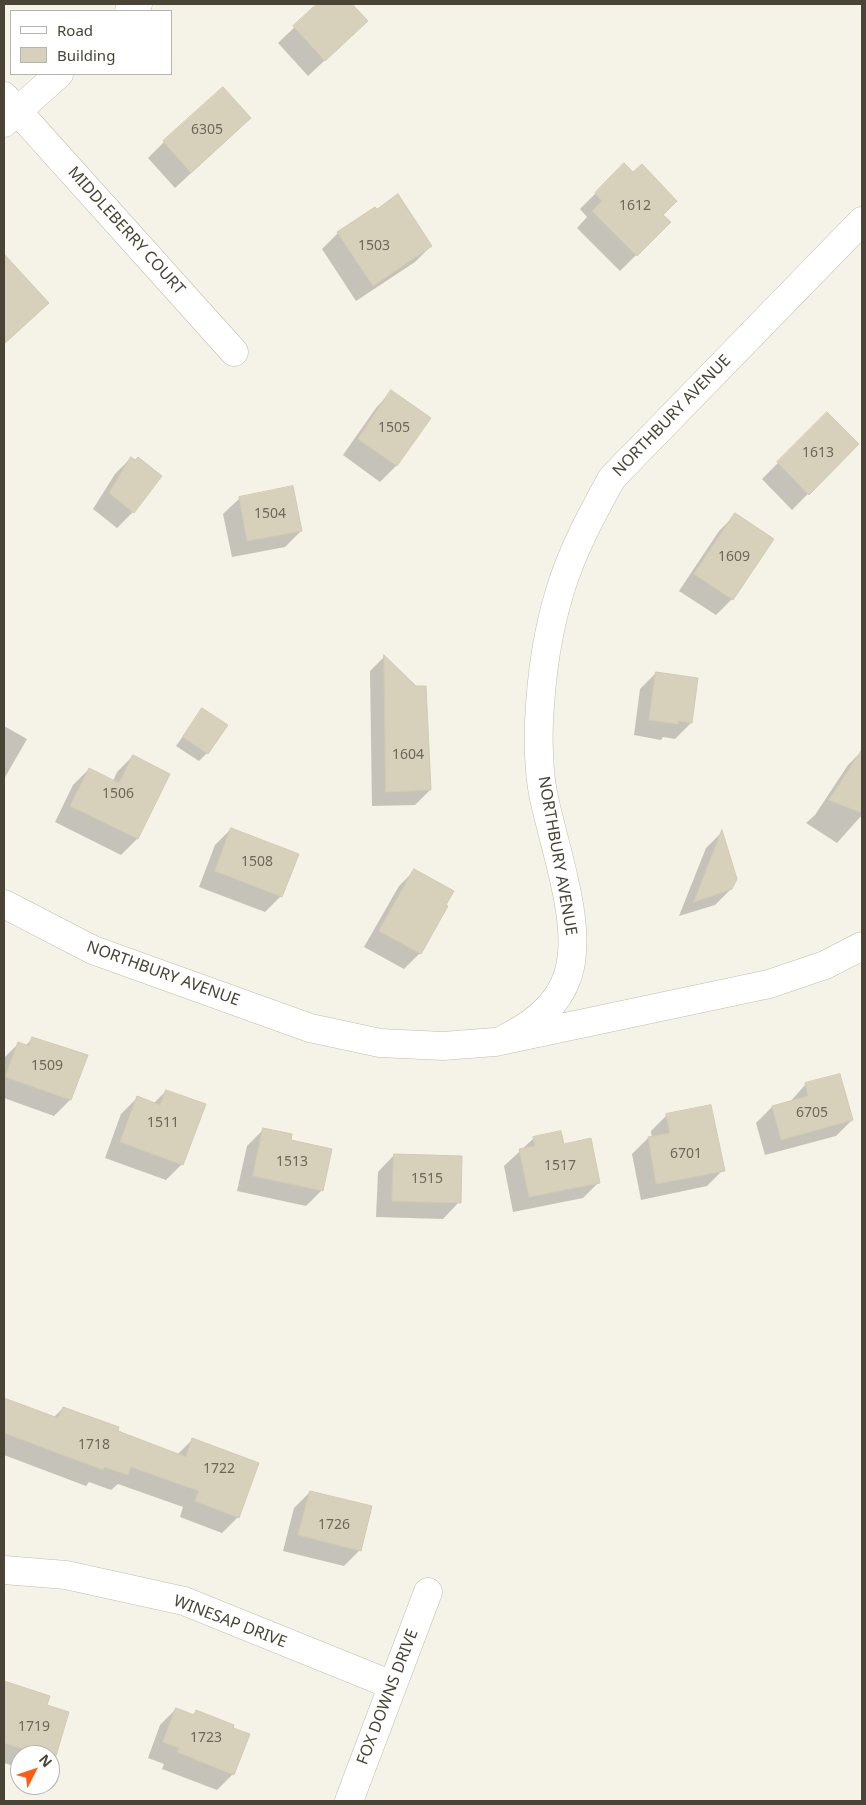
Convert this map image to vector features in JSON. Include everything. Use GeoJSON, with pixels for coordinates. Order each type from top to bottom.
{"type":"FeatureCollection","features":[{"type":"Feature","properties":{"kind":"street"},"geometry":{"type":"LineString","coordinates":[[8,110],[58,75]]}},
{"type":"Feature","properties":{"kind":"street","name":"MIDDLEBERRY COURT"},"geometry":{"type":"LineString","coordinates":[[8,110],[234,352]]}},
{"type":"Feature","properties":{"kind":"street","name":"NORTHBURY AVENUE"},"geometry":{"type":"LineString","coordinates":[[4,904],[93,950],[310,1028],[380,1043],[443,1046],[495,1042],[532,1025],[554,1002],[568,976],[573,944],[570,913],[542,791],[539,724],[545,657],[560,591],[584,529],[612,478],[862,221]]}},
{"type":"Feature","properties":{"kind":"street","name":"NORTHBURY AVENUE"},"geometry":{"type":"LineString","coordinates":[[506,1038],[769,984],[824,965],[862,946]]}},
{"type":"Feature","properties":{"kind":"street","name":"WINESAP DRIVE"},"geometry":{"type":"LineString","coordinates":[[4,1570],[66,1575],[184,1602],[392,1685]]}},
{"type":"Feature","properties":{"kind":"street","name":"FOX DOWNS DRIVE"},"geometry":{"type":"LineString","coordinates":[[349,1801],[428,1592]]}},
{"type":"Feature","properties":{"kind":"building"},"geometry":{"type":"Polygon","coordinates":[[[317,4],[352,4],[368,21],[325,61],[293,26],[317,4]]]}},
{"type":"Feature","properties":{"kind":"building"},"geometry":{"type":"Polygon","coordinates":[[[223,87],[251,118],[191,173],[163,141],[223,87]]]}},
{"type":"Feature","properties":{"kind":"building"},"geometry":{"type":"Polygon","coordinates":[[[624,163],[633,172],[642,164],[677,201],[663,215],[671,222],[637,256],[592,211],[602,201],[595,193],[624,163]]]}},
{"type":"Feature","properties":{"kind":"building"},"geometry":{"type":"Polygon","coordinates":[[[398,194],[432,246],[373,286],[337,232],[375,207],[377,209],[398,194]]]}},
{"type":"Feature","properties":{"kind":"building"},"geometry":{"type":"Polygon","coordinates":[[[4,254],[49,303],[4,344],[4,254]]]}},
{"type":"Feature","properties":{"kind":"building"},"geometry":{"type":"Polygon","coordinates":[[[391,390],[431,418],[397,466],[358,439],[391,390]]]}},
{"type":"Feature","properties":{"kind":"building"},"geometry":{"type":"Polygon","coordinates":[[[827,412],[859,444],[809,495],[777,462],[827,412]]]}},
{"type":"Feature","properties":{"kind":"building"},"geometry":{"type":"Polygon","coordinates":[[[131,457],[135,460],[138,457],[162,476],[134,513],[109,493],[131,457]]]}},
{"type":"Feature","properties":{"kind":"building"},"geometry":{"type":"Polygon","coordinates":[[[293,486],[302,531],[247,541],[239,497],[293,486]]]}},
{"type":"Feature","properties":{"kind":"building"},"geometry":{"type":"Polygon","coordinates":[[[735,513],[774,539],[733,600],[694,574],[735,513]]]}},
{"type":"Feature","properties":{"kind":"building"},"geometry":{"type":"Polygon","coordinates":[[[384,655],[416,686],[426,686],[431,790],[386,792],[384,655]]]}},
{"type":"Feature","properties":{"kind":"building"},"geometry":{"type":"Polygon","coordinates":[[[656,672],[698,678],[692,723],[678,721],[678,724],[649,720],[656,672]]]}},
{"type":"Feature","properties":{"kind":"building"},"geometry":{"type":"Polygon","coordinates":[[[202,708],[228,725],[208,754],[183,737],[202,708]]]}},
{"type":"Feature","properties":{"kind":"building"},"geometry":{"type":"Polygon","coordinates":[[[862,750],[862,813],[829,800],[862,750]]]}},
{"type":"Feature","properties":{"kind":"building"},"geometry":{"type":"Polygon","coordinates":[[[133,755],[170,774],[138,839],[70,806],[89,768],[119,783],[133,755]]]}},
{"type":"Feature","properties":{"kind":"building"},"geometry":{"type":"Polygon","coordinates":[[[231,828],[299,854],[282,897],[215,871],[231,828]]]}},
{"type":"Feature","properties":{"kind":"building"},"geometry":{"type":"Polygon","coordinates":[[[722,830],[737,879],[732,889],[694,902],[722,830]]]}},
{"type":"Feature","properties":{"kind":"building"},"geometry":{"type":"Polygon","coordinates":[[[414,869],[454,891],[446,905],[448,906],[421,954],[379,931],[414,869]]]}},
{"type":"Feature","properties":{"kind":"building"},"geometry":{"type":"Polygon","coordinates":[[[32,1037],[88,1055],[71,1100],[5,1077],[18,1042],[29,1046],[32,1037]]]}},
{"type":"Feature","properties":{"kind":"building"},"geometry":{"type":"Polygon","coordinates":[[[840,1074],[853,1120],[781,1140],[772,1106],[808,1096],[805,1083],[840,1074]]]}},
{"type":"Feature","properties":{"kind":"building"},"geometry":{"type":"Polygon","coordinates":[[[166,1090],[206,1104],[183,1165],[120,1142],[137,1096],[160,1105],[166,1090]]]}},
{"type":"Feature","properties":{"kind":"building"},"geometry":{"type":"Polygon","coordinates":[[[711,1105],[725,1171],[656,1184],[648,1137],[670,1133],[666,1114],[711,1105]]]}},
{"type":"Feature","properties":{"kind":"building"},"geometry":{"type":"Polygon","coordinates":[[[263,1128],[292,1134],[291,1140],[332,1149],[323,1191],[253,1176],[263,1128]]]}},
{"type":"Feature","properties":{"kind":"building"},"geometry":{"type":"Polygon","coordinates":[[[561,1131],[564,1144],[591,1138],[600,1183],[529,1197],[519,1149],[535,1146],[533,1137],[561,1131]]]}},
{"type":"Feature","properties":{"kind":"building"},"geometry":{"type":"Polygon","coordinates":[[[394,1154],[462,1156],[461,1203],[392,1201],[394,1154]]]}},
{"type":"Feature","properties":{"kind":"building"},"geometry":{"type":"Polygon","coordinates":[[[4,1398],[58,1418],[63,1407],[119,1427],[118,1431],[186,1457],[192,1438],[259,1463],[239,1518],[195,1501],[199,1491],[131,1467],[128,1475],[104,1467],[103,1470],[4,1433],[4,1398]]]}},
{"type":"Feature","properties":{"kind":"building"},"geometry":{"type":"Polygon","coordinates":[[[310,1491],[372,1506],[361,1551],[298,1535],[310,1491]]]}},
{"type":"Feature","properties":{"kind":"building"},"geometry":{"type":"Polygon","coordinates":[[[4,1681],[50,1696],[47,1705],[69,1712],[59,1745],[10,1745],[4,1743],[4,1681]]]}},
{"type":"Feature","properties":{"kind":"building"},"geometry":{"type":"Polygon","coordinates":[[[176,1708],[194,1715],[196,1710],[234,1725],[233,1728],[250,1734],[234,1775],[177,1752],[179,1748],[163,1742],[176,1708]]]}}]}
